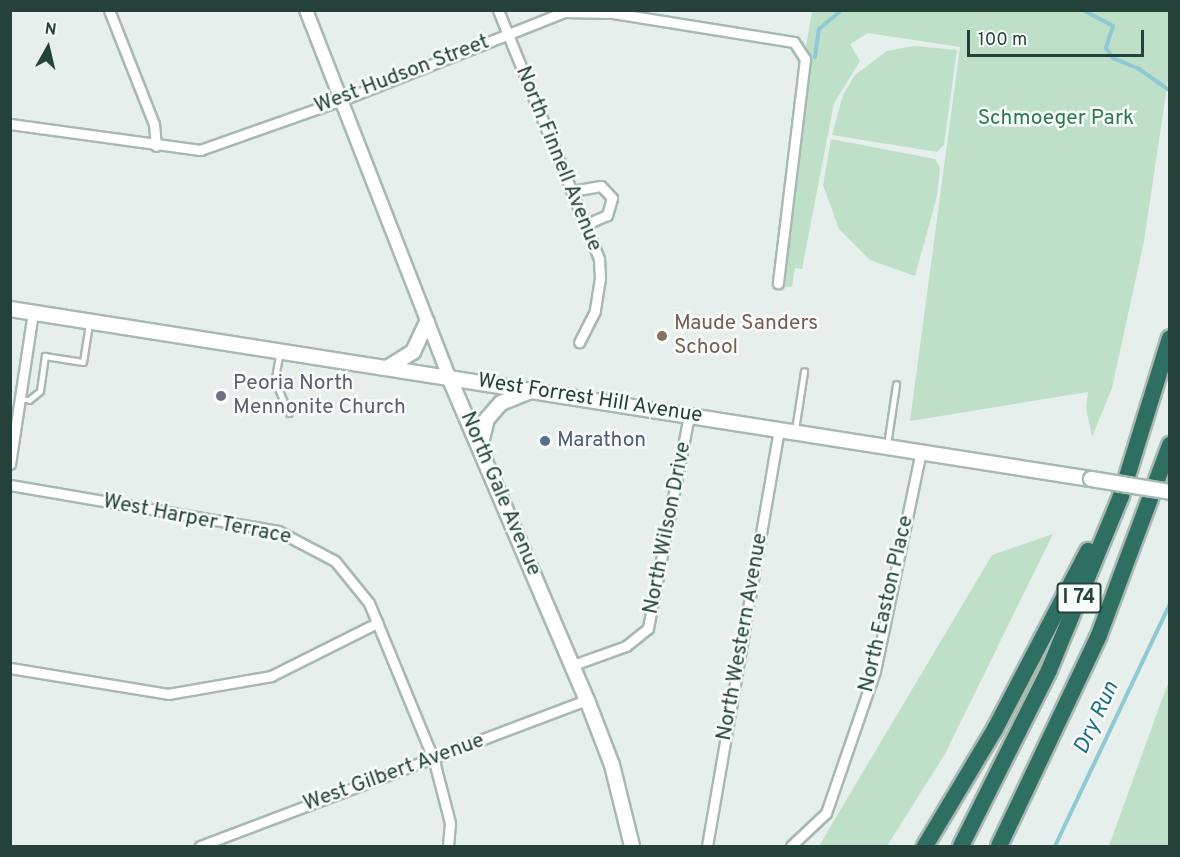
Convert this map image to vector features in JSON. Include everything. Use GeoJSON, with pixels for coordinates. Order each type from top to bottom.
{"type":"FeatureCollection","features":[{"type":"Feature","properties":{"kind":"highway","name":"I 74"},"geometry":{"type":"LineString","coordinates":[[961,846],[1049,670],[1138,445],[1170,338]]}},
{"type":"Feature","properties":{"kind":"highway"},"geometry":{"type":"LineString","coordinates":[[925,846],[1020,683],[1119,491],[1138,445]]}},
{"type":"Feature","properties":{"kind":"highway","name":"I 74"},"geometry":{"type":"LineString","coordinates":[[999,846],[1074,690],[1124,574],[1170,445]]}},
{"type":"Feature","properties":{"kind":"highway"},"geometry":{"type":"LineString","coordinates":[[1011,846],[1083,685],[1124,574]]}},
{"type":"Feature","properties":{"kind":"main road","name":"West Forrest Hill Avenue"},"geometry":{"type":"LineString","coordinates":[[10,309],[280,353],[795,430],[1170,492]]}},
{"type":"Feature","properties":{"kind":"main road"},"geometry":{"type":"LineString","coordinates":[[387,368],[413,352],[428,322]]}},
{"type":"Feature","properties":{"kind":"main road","name":"North Gale Avenue"},"geometry":{"type":"LineString","coordinates":[[448,377],[587,699],[612,765],[632,846]]}},
{"type":"Feature","properties":{"kind":"main road"},"geometry":{"type":"LineString","coordinates":[[480,447],[487,419],[501,403],[531,391]]}},
{"type":"Feature","properties":{"kind":"street"},"geometry":{"type":"LineString","coordinates":[[109,10],[154,124],[156,146]]}},
{"type":"Feature","properties":{"kind":"street","name":"North Gale Avenue"},"geometry":{"type":"LineString","coordinates":[[306,10],[448,377]]}},
{"type":"Feature","properties":{"kind":"street","name":"North Finnell Avenue"},"geometry":{"type":"LineString","coordinates":[[498,10],[599,259],[600,278],[593,318],[579,342]]}},
{"type":"Feature","properties":{"kind":"street","name":"West Hudson Street"},"geometry":{"type":"LineString","coordinates":[[10,124],[156,146],[200,150],[342,100],[564,12],[590,12],[794,42],[806,59],[778,283]]}},
{"type":"Feature","properties":{"kind":"street"},"geometry":{"type":"LineString","coordinates":[[572,191],[601,186],[612,198],[607,215],[585,225]]}},
{"type":"Feature","properties":{"kind":"street"},"geometry":{"type":"LineString","coordinates":[[10,464],[33,312]]}},
{"type":"Feature","properties":{"kind":"street","name":"North Wilson Drive"},"geometry":{"type":"LineString","coordinates":[[573,665],[626,646],[648,628],[654,614],[689,415]]}},
{"type":"Feature","properties":{"kind":"street","name":"North Western Avenue"},"geometry":{"type":"LineString","coordinates":[[707,846],[779,428]]}},
{"type":"Feature","properties":{"kind":"street","name":"North Easton Place"},"geometry":{"type":"LineString","coordinates":[[791,846],[826,813],[875,671],[921,450]]}},
{"type":"Feature","properties":{"kind":"street","name":"West Harper Terrace"},"geometry":{"type":"LineString","coordinates":[[10,484],[278,531],[297,538],[335,561],[355,581],[377,623],[434,761],[450,823],[448,846]]}},
{"type":"Feature","properties":{"kind":"street"},"geometry":{"type":"LineString","coordinates":[[10,668],[168,694],[271,676],[377,623]]}},
{"type":"Feature","properties":{"kind":"street","name":"West Gilbert Avenue"},"geometry":{"type":"LineString","coordinates":[[200,846],[315,801],[434,761],[587,699]]}},
{"type":"Feature","properties":{"kind":"lane"},"geometry":{"type":"LineString","coordinates":[[20,400],[29,400],[40,391],[45,356],[83,362],[89,321]]}},
{"type":"Feature","properties":{"kind":"lane"},"geometry":{"type":"LineString","coordinates":[[280,353],[275,381],[289,413]]}},
{"type":"Feature","properties":{"kind":"lane"},"geometry":{"type":"LineString","coordinates":[[795,430],[804,372]]}},
{"type":"Feature","properties":{"kind":"lane"},"geometry":{"type":"LineString","coordinates":[[887,445],[896,385]]}},
{"type":"Feature","properties":{"kind":"green space","name":"Schmoeger Park"},"geometry":{"type":"Polygon","coordinates":[[[812,11],[1169,11],[1169,73],[1144,241],[1112,388],[1092,437],[1086,408],[1088,392],[910,421],[960,47],[868,33],[850,44],[860,61],[834,103],[802,269],[795,268],[792,287],[785,287],[805,52],[812,11]]]}},
{"type":"Feature","properties":{"kind":"green space"},"geometry":{"type":"Polygon","coordinates":[[[914,46],[957,50],[944,145],[937,152],[832,135],[843,95],[855,75],[887,51],[914,46]]]}},
{"type":"Feature","properties":{"kind":"green space"},"geometry":{"type":"Polygon","coordinates":[[[831,139],[935,159],[940,167],[937,196],[915,276],[870,260],[839,229],[823,185],[831,139]]]}},
{"type":"Feature","properties":{"kind":"green space"},"geometry":{"type":"Polygon","coordinates":[[[1053,534],[945,754],[887,846],[819,846],[992,555],[1053,534]]]}},
{"type":"Feature","properties":{"kind":"green space"},"geometry":{"type":"Polygon","coordinates":[[[1169,681],[1169,846],[1109,846],[1157,713],[1169,681]]]}},
{"type":"Feature","properties":{"kind":"waterway"},"geometry":{"type":"LineString","coordinates":[[815,57],[819,29],[842,10]]}},
{"type":"Feature","properties":{"kind":"waterway"},"geometry":{"type":"LineString","coordinates":[[1083,10],[1113,26],[1106,48],[1113,58],[1139,69],[1170,91]]}},
{"type":"Feature","properties":{"kind":"waterway","name":"Dry Run"},"geometry":{"type":"LineString","coordinates":[[1055,846],[1170,604]]}},
{"type":"Feature","properties":{"kind":"place","name":"Maude Sanders School"},"geometry":{"type":"Point","coordinates":[662,336]}},
{"type":"Feature","properties":{"kind":"place","name":"Peoria North Mennonite Church"},"geometry":{"type":"Point","coordinates":[221,396]}},
{"type":"Feature","properties":{"kind":"place","name":"Marathon"},"geometry":{"type":"Point","coordinates":[545,441]}}]}
